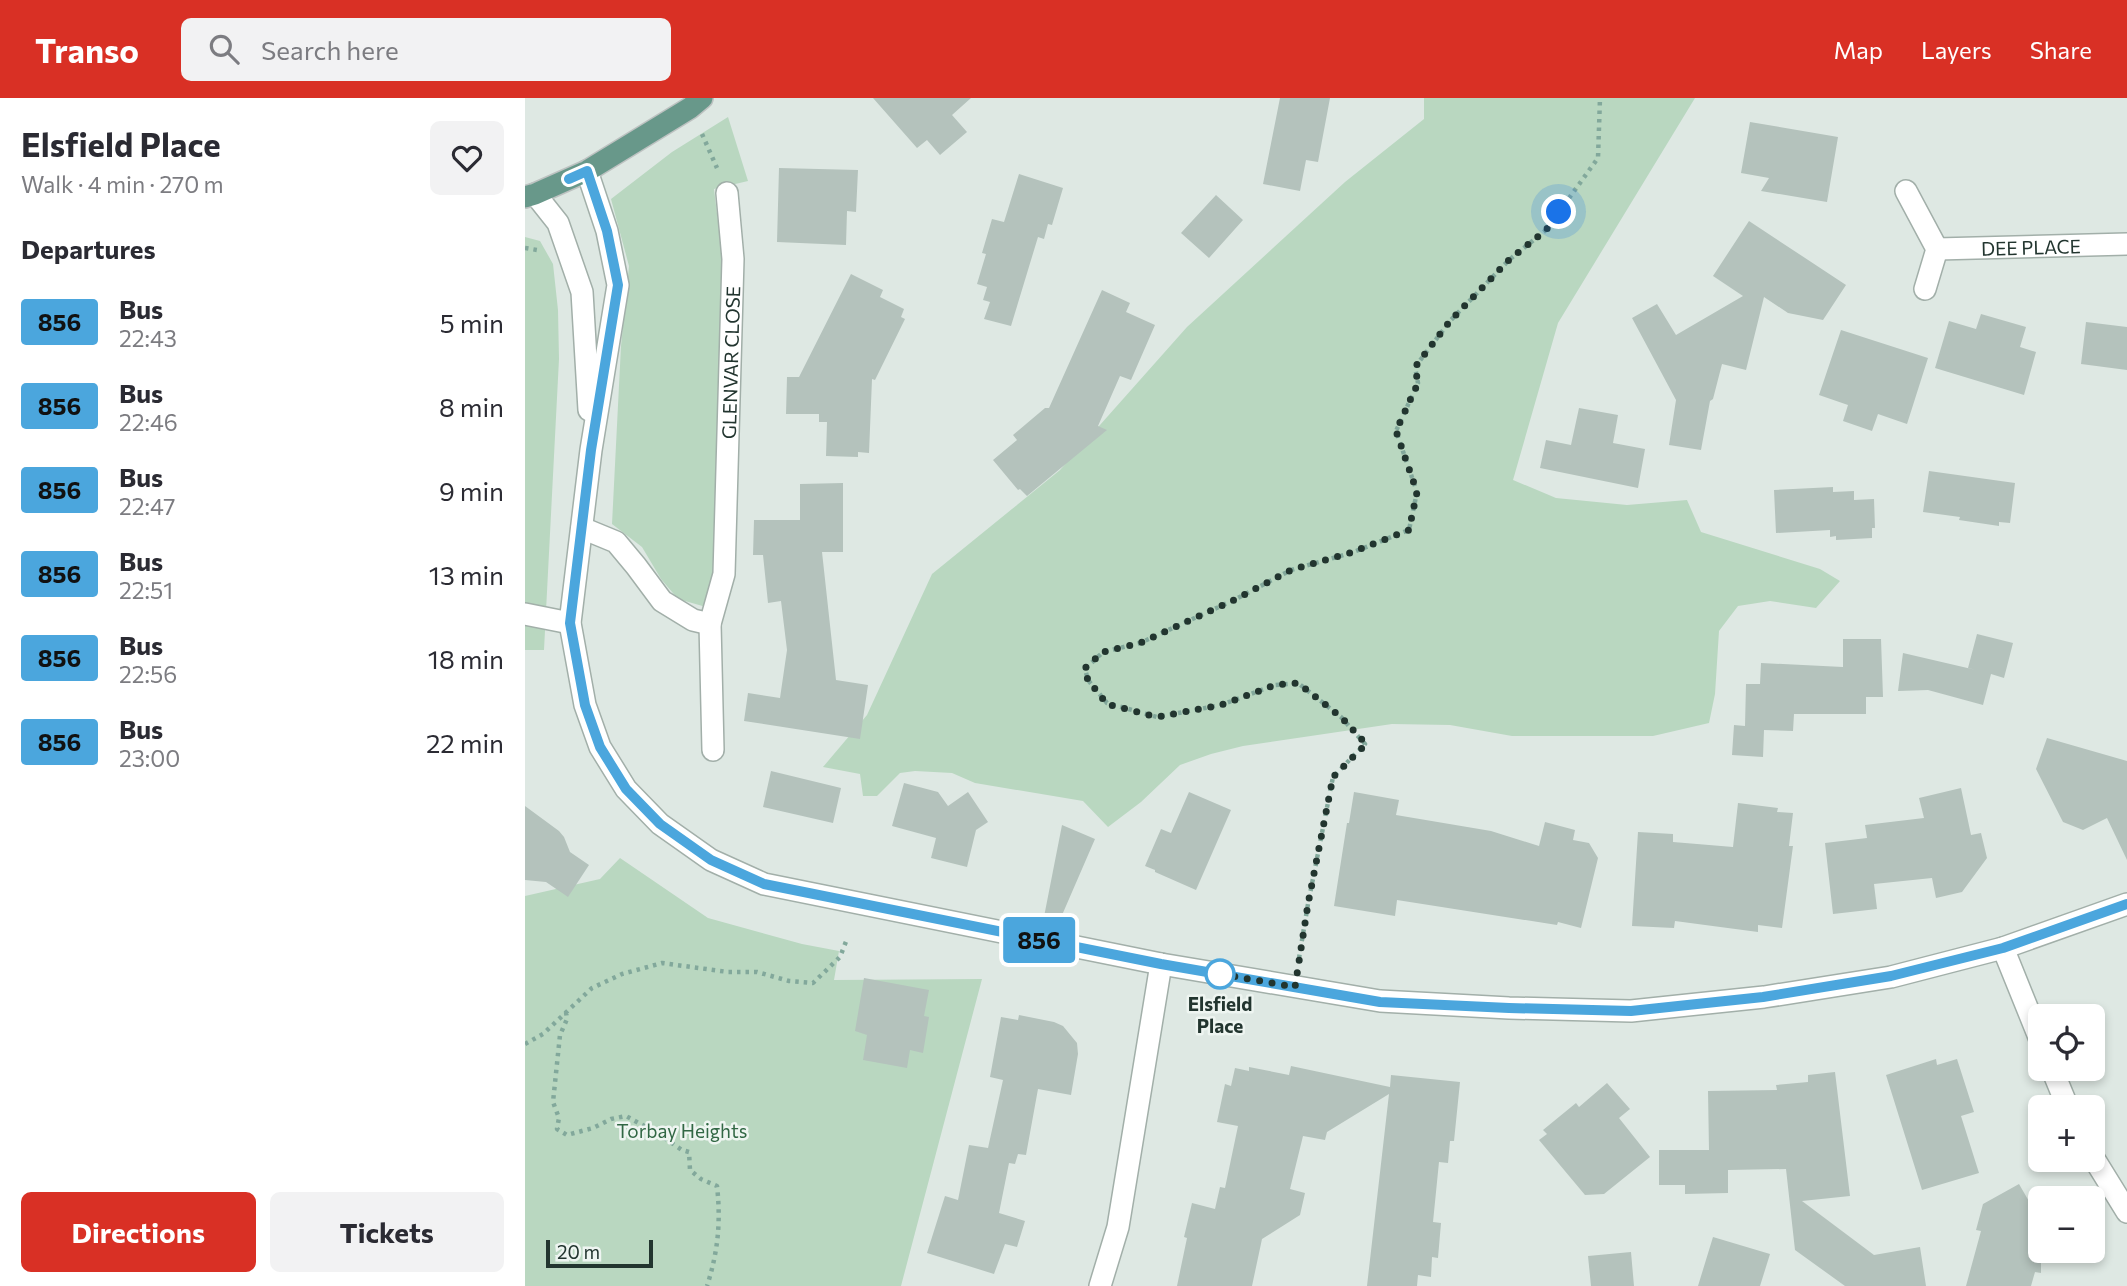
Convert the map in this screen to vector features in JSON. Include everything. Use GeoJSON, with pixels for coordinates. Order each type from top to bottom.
{"type":"FeatureCollection","features":[{"type":"Feature","properties":{"kind":"main road"},"geometry":{"type":"LineString","coordinates":[[530,196],[587,171],[696,103]]}},
{"type":"Feature","properties":{"kind":"street"},"geometry":{"type":"LineString","coordinates":[[587,171],[607,231],[618,285],[591,450],[570,623],[585,705],[600,747],[634,798],[660,824],[711,860],[764,884],[1161,964],[1380,1002],[1509,1008],[1631,1011],[1763,997],[1891,976],[2003,948],[2127,904]]}},
{"type":"Feature","properties":{"kind":"street"},"geometry":{"type":"LineString","coordinates":[[1906,191],[1937,249],[1925,289]]}},
{"type":"Feature","properties":{"kind":"street","name":"GLENVAR CLOSE"},"geometry":{"type":"LineString","coordinates":[[713,750],[710,624],[724,574],[733,259],[727,193]]}},
{"type":"Feature","properties":{"kind":"street"},"geometry":{"type":"LineString","coordinates":[[530,196],[558,223],[582,292],[591,450]]}},
{"type":"Feature","properties":{"kind":"street","name":"DEE PLACE"},"geometry":{"type":"LineString","coordinates":[[1937,249],[2127,244]]}},
{"type":"Feature","properties":{"kind":"street"},"geometry":{"type":"LineString","coordinates":[[582,528],[615,542],[662,601],[693,620],[710,624]]}},
{"type":"Feature","properties":{"kind":"street"},"geometry":{"type":"LineString","coordinates":[[525,614],[570,623]]}},
{"type":"Feature","properties":{"kind":"street"},"geometry":{"type":"LineString","coordinates":[[2003,948],[2028,1010]]}},
{"type":"Feature","properties":{"kind":"street"},"geometry":{"type":"LineString","coordinates":[[1100,1286],[1118,1227],[1161,964]]}},
{"type":"Feature","properties":{"kind":"street"},"geometry":{"type":"LineString","coordinates":[[2102,1172],[2127,1212]]}},
{"type":"Feature","properties":{"kind":"path"},"geometry":{"type":"LineString","coordinates":[[1295,987],[1333,777],[1366,744],[1341,717],[1298,683],[1275,685],[1221,705],[1157,717],[1107,704],[1088,680],[1084,669],[1103,652],[1140,643],[1234,600],[1291,570],[1350,553],[1409,530],[1417,492],[1396,431],[1418,383],[1415,367],[1450,321],[1509,260],[1546,230],[1598,158],[1600,98]]}},
{"type":"Feature","properties":{"kind":"path"},"geometry":{"type":"LineString","coordinates":[[696,103],[727,193]]}},
{"type":"Feature","properties":{"kind":"path"},"geometry":{"type":"LineString","coordinates":[[525,1044],[543,1034],[592,988],[622,974],[662,963],[727,972],[757,972],[789,981],[813,983],[840,957],[847,939]]}},
{"type":"Feature","properties":{"kind":"path"},"geometry":{"type":"LineString","coordinates":[[566,1012],[567,1019],[560,1034],[553,1102],[559,1118],[557,1129],[566,1135],[626,1116],[688,1152],[690,1170],[701,1179],[717,1186],[720,1230],[707,1286]]}},
{"type":"Feature","properties":{"kind":"green space"},"geometry":{"type":"Polygon","coordinates":[[[1424,98],[1695,98],[1558,323],[1513,480],[1556,498],[1627,505],[1687,500],[1701,532],[1820,569],[1840,581],[1816,608],[1770,601],[1738,606],[1719,631],[1715,694],[1709,723],[1653,736],[1512,736],[1450,725],[1392,724],[1243,746],[1180,765],[1141,802],[1108,827],[1083,801],[975,783],[952,773],[900,773],[877,796],[863,796],[860,774],[823,767],[867,715],[932,574],[1060,470],[1187,327],[1345,182],[1424,119],[1424,98]]]}},
{"type":"Feature","properties":{"kind":"green space"},"geometry":{"type":"Polygon","coordinates":[[[728,117],[748,181],[714,189],[722,255],[714,568],[706,607],[678,599],[661,579],[642,547],[612,524],[621,346],[629,266],[611,199],[672,152],[728,117]]]}},
{"type":"Feature","properties":{"kind":"green space"},"geometry":{"type":"Polygon","coordinates":[[[525,237],[540,241],[553,264],[558,310],[559,359],[544,650],[525,650],[525,237]]]}},
{"type":"Feature","properties":{"kind":"green space","name":"Torbay Heights"},"geometry":{"type":"Polygon","coordinates":[[[620,858],[708,918],[802,944],[839,951],[834,980],[982,979],[901,1286],[525,1286],[525,896],[600,879],[620,858]]]}},
{"type":"Feature","properties":{"kind":"building"},"geometry":{"type":"Polygon","coordinates":[[[873,98],[971,98],[952,115],[967,132],[940,155],[927,140],[917,148],[873,98]]]}},
{"type":"Feature","properties":{"kind":"building"},"geometry":{"type":"Polygon","coordinates":[[[1280,98],[1330,98],[1318,162],[1306,160],[1300,191],[1263,184],[1280,98]]]}},
{"type":"Feature","properties":{"kind":"building"},"geometry":{"type":"Polygon","coordinates":[[[1750,122],[1838,137],[1827,202],[1761,191],[1769,178],[1741,173],[1750,122]]]}},
{"type":"Feature","properties":{"kind":"building"},"geometry":{"type":"Polygon","coordinates":[[[779,168],[858,170],[856,212],[847,211],[846,245],[777,242],[779,168]]]}},
{"type":"Feature","properties":{"kind":"building"},"geometry":{"type":"Polygon","coordinates":[[[1019,174],[1063,188],[1052,225],[1048,224],[1044,239],[1038,237],[1011,326],[984,319],[990,302],[983,300],[987,287],[977,284],[992,219],[1004,222],[1019,174]]]}},
{"type":"Feature","properties":{"kind":"building"},"geometry":{"type":"Polygon","coordinates":[[[1216,195],[1243,220],[1209,258],[1181,233],[1216,195]]]}},
{"type":"Feature","properties":{"kind":"building"},"geometry":{"type":"Polygon","coordinates":[[[1749,221],[1846,285],[1823,320],[1788,313],[1764,297],[1746,370],[1722,364],[1713,399],[1710,401],[1701,450],[1669,445],[1676,400],[1632,318],[1657,304],[1676,335],[1743,296],[1713,276],[1749,221]]]}},
{"type":"Feature","properties":{"kind":"building"},"geometry":{"type":"Polygon","coordinates":[[[851,274],[883,290],[880,297],[904,309],[901,317],[905,319],[875,380],[872,379],[869,453],[858,452],[858,457],[826,456],[827,422],[819,422],[819,414],[786,414],[787,377],[799,377],[851,274]]]}},
{"type":"Feature","properties":{"kind":"building"},"geometry":{"type":"Polygon","coordinates":[[[1102,290],[1130,303],[1126,312],[1155,325],[1131,380],[1120,376],[1098,426],[1107,430],[1027,496],[1018,490],[993,460],[1017,440],[1013,435],[1045,408],[1049,408],[1102,290]]]}},
{"type":"Feature","properties":{"kind":"building"},"geometry":{"type":"Polygon","coordinates":[[[1981,314],[2026,327],[2020,347],[2036,352],[2024,395],[1935,368],[1949,321],[1976,329],[1981,314]]]}},
{"type":"Feature","properties":{"kind":"building"},"geometry":{"type":"Polygon","coordinates":[[[2086,322],[2127,327],[2127,370],[2081,364],[2086,322]]]}},
{"type":"Feature","properties":{"kind":"building"},"geometry":{"type":"Polygon","coordinates":[[[1841,330],[1928,358],[1907,424],[1878,414],[1872,431],[1843,421],[1848,405],[1819,395],[1841,330]]]}},
{"type":"Feature","properties":{"kind":"building"},"geometry":{"type":"Polygon","coordinates":[[[1579,408],[1618,415],[1613,443],[1645,449],[1638,488],[1540,468],[1546,440],[1571,445],[1579,408]]]}},
{"type":"Feature","properties":{"kind":"building"},"geometry":{"type":"Polygon","coordinates":[[[1929,471],[2015,483],[2010,523],[1999,522],[1999,526],[1923,512],[1929,471]]]}},
{"type":"Feature","properties":{"kind":"building"},"geometry":{"type":"Polygon","coordinates":[[[843,483],[843,552],[822,552],[836,680],[868,685],[860,739],[744,721],[748,693],[780,698],[787,650],[781,601],[768,603],[763,555],[753,555],[754,520],[800,520],[800,484],[843,483]]]}},
{"type":"Feature","properties":{"kind":"building"},"geometry":{"type":"Polygon","coordinates":[[[1833,487],[1833,492],[1854,491],[1854,500],[1874,499],[1875,528],[1872,528],[1872,538],[1836,540],[1836,536],[1830,537],[1830,530],[1776,533],[1774,490],[1833,487]]]}},
{"type":"Feature","properties":{"kind":"building"},"geometry":{"type":"Polygon","coordinates":[[[1977,634],[2013,643],[2004,678],[1991,674],[1983,705],[1928,690],[1898,691],[1903,653],[1976,670],[1968,668],[1977,634]]]}},
{"type":"Feature","properties":{"kind":"building"},"geometry":{"type":"Polygon","coordinates":[[[1843,639],[1881,639],[1883,697],[1866,697],[1866,714],[1794,714],[1793,731],[1764,730],[1763,757],[1732,755],[1734,725],[1745,726],[1746,684],[1760,684],[1761,663],[1843,667],[1843,639]]]}},
{"type":"Feature","properties":{"kind":"building"},"geometry":{"type":"Polygon","coordinates":[[[2047,738],[2127,761],[2127,860],[2107,818],[2083,830],[2063,822],[2036,769],[2047,738]]]}},
{"type":"Feature","properties":{"kind":"building"},"geometry":{"type":"Polygon","coordinates":[[[771,771],[841,788],[833,823],[763,807],[771,771]]]}},
{"type":"Feature","properties":{"kind":"building"},"geometry":{"type":"Polygon","coordinates":[[[904,783],[938,792],[948,806],[968,792],[988,822],[976,830],[967,867],[931,858],[936,838],[892,826],[904,783]]]}},
{"type":"Feature","properties":{"kind":"building"},"geometry":{"type":"Polygon","coordinates":[[[1961,788],[1971,835],[1981,833],[1987,858],[1962,892],[1936,898],[1932,878],[1874,884],[1877,909],[1833,914],[1825,843],[1867,838],[1865,825],[1924,818],[1919,798],[1961,788]]]}},
{"type":"Feature","properties":{"kind":"building"},"geometry":{"type":"Polygon","coordinates":[[[1189,792],[1231,810],[1196,890],[1145,866],[1161,829],[1171,833],[1189,792]]]}},
{"type":"Feature","properties":{"kind":"building"},"geometry":{"type":"Polygon","coordinates":[[[1354,792],[1399,800],[1396,815],[1491,831],[1539,846],[1545,822],[1575,830],[1573,840],[1589,843],[1598,858],[1581,928],[1558,922],[1557,925],[1397,900],[1395,916],[1334,906],[1354,792]]]}},
{"type":"Feature","properties":{"kind":"building"},"geometry":{"type":"Polygon","coordinates":[[[1738,803],[1778,808],[1777,812],[1793,813],[1789,846],[1793,846],[1782,928],[1758,925],[1758,932],[1675,921],[1674,928],[1632,926],[1638,832],[1673,834],[1673,842],[1733,847],[1738,803]]]}},
{"type":"Feature","properties":{"kind":"building"},"geometry":{"type":"Polygon","coordinates":[[[525,806],[559,831],[570,852],[589,865],[568,897],[546,882],[525,880],[525,806]]]}},
{"type":"Feature","properties":{"kind":"building"},"geometry":{"type":"Polygon","coordinates":[[[1062,825],[1095,839],[1056,929],[1042,927],[1062,825]]]}},
{"type":"Feature","properties":{"kind":"building"},"geometry":{"type":"Polygon","coordinates":[[[864,978],[929,990],[924,1016],[929,1017],[923,1053],[910,1050],[907,1068],[863,1060],[867,1035],[855,1031],[864,978]]]}},
{"type":"Feature","properties":{"kind":"building"},"geometry":{"type":"Polygon","coordinates":[[[1019,1015],[1063,1026],[1077,1043],[1078,1054],[1071,1095],[1038,1089],[1026,1155],[1018,1154],[1015,1164],[1009,1163],[999,1213],[1025,1221],[1017,1247],[1005,1244],[994,1274],[927,1253],[945,1196],[958,1200],[969,1145],[988,1148],[1003,1080],[990,1077],[1001,1017],[1018,1020],[1019,1015]]]}},
{"type":"Feature","properties":{"kind":"building"},"geometry":{"type":"Polygon","coordinates":[[[1936,1059],[1937,1065],[1957,1059],[1974,1112],[1961,1116],[1979,1173],[1922,1190],[1886,1075],[1936,1059]]]}},
{"type":"Feature","properties":{"kind":"building"},"geometry":{"type":"Polygon","coordinates":[[[1291,1066],[1390,1087],[1391,1075],[1460,1082],[1454,1141],[1450,1141],[1448,1163],[1439,1162],[1433,1222],[1441,1223],[1438,1258],[1432,1257],[1431,1277],[1418,1275],[1417,1286],[1367,1286],[1389,1094],[1327,1132],[1325,1140],[1303,1136],[1290,1189],[1305,1193],[1300,1215],[1262,1239],[1252,1286],[1177,1286],[1192,1203],[1215,1209],[1220,1187],[1225,1188],[1238,1126],[1217,1122],[1225,1084],[1231,1086],[1235,1068],[1249,1071],[1249,1067],[1289,1075],[1291,1066]]]}},
{"type":"Feature","properties":{"kind":"building"},"geometry":{"type":"Polygon","coordinates":[[[1835,1072],[1850,1196],[1802,1201],[1874,1255],[1920,1247],[1926,1286],[1845,1286],[1795,1250],[1786,1169],[1728,1170],[1728,1193],[1685,1194],[1685,1185],[1659,1185],[1659,1150],[1709,1150],[1708,1091],[1777,1090],[1776,1085],[1808,1082],[1808,1075],[1835,1072]]]}},
{"type":"Feature","properties":{"kind":"building"},"geometry":{"type":"Polygon","coordinates":[[[1607,1083],[1630,1109],[1619,1118],[1650,1157],[1604,1194],[1585,1195],[1539,1140],[1547,1134],[1543,1130],[1576,1103],[1579,1107],[1607,1083]]]}},
{"type":"Feature","properties":{"kind":"building"},"geometry":{"type":"Polygon","coordinates":[[[2019,1184],[2028,1200],[2028,1263],[2041,1263],[2041,1273],[2035,1272],[2031,1286],[1966,1286],[1981,1231],[1976,1230],[1983,1204],[2019,1184]]]}},
{"type":"Feature","properties":{"kind":"building"},"geometry":{"type":"Polygon","coordinates":[[[1713,1237],[1770,1254],[1760,1286],[1698,1286],[1713,1237]]]}},
{"type":"Feature","properties":{"kind":"building"},"geometry":{"type":"Polygon","coordinates":[[[1631,1252],[1634,1286],[1591,1286],[1588,1256],[1631,1252]]]}},
{"type":"Feature","properties":{"kind":"bus line","name":"856"},"geometry":{"type":"LineString","coordinates":[[569,179],[587,171],[607,231],[618,285],[591,450],[570,623],[585,705],[600,747],[626,789],[660,824],[711,860],[764,884],[1161,964],[1380,1002],[1509,1008],[1631,1011],[1763,997],[1891,976],[2003,948],[2127,904]]}},
{"type":"Feature","properties":{"kind":"place","name":"Elsfield Place"},"geometry":{"type":"Point","coordinates":[1220,974]}},
{"type":"Feature","properties":{"kind":"route"},"geometry":{"type":"LineString","coordinates":[[1220,974],[1215,973],[1295,987],[1333,777],[1366,744],[1341,717],[1298,683],[1275,685],[1221,705],[1157,717],[1107,704],[1088,680],[1084,669],[1103,652],[1140,643],[1234,600],[1291,570],[1350,553],[1409,530],[1417,492],[1396,431],[1418,383],[1415,367],[1450,321],[1509,260],[1546,230],[1559,212]]}}]}
